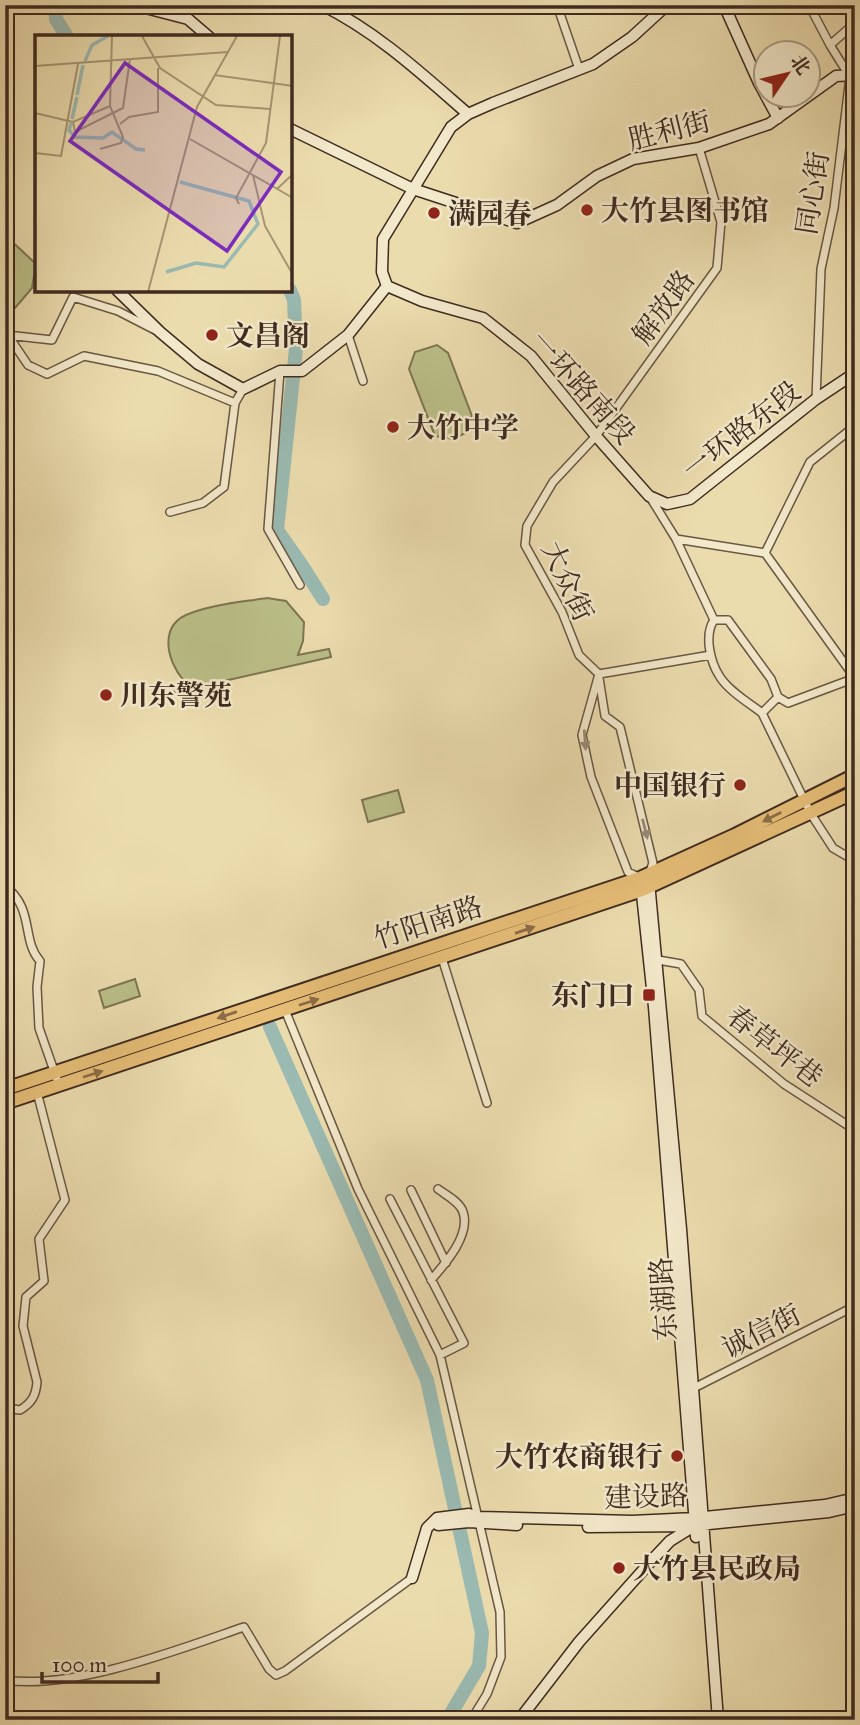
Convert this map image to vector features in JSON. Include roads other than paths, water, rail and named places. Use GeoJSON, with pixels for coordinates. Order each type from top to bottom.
{"type":"FeatureCollection","features":[{"type":"Feature","properties":{"kind":"highway","name":"竹阳南路"},"geometry":{"type":"LineString","coordinates":[[5,1103],[37,1093],[57,1079],[645,882],[855,775]]}},
{"type":"Feature","properties":{"kind":"highway","name":"竹阳南路"},"geometry":{"type":"LineString","coordinates":[[5,1089],[57,1079],[285,1010],[442,958],[645,882],[811,814],[855,792]]}},
{"type":"Feature","properties":{"kind":"street"},"geometry":{"type":"LineString","coordinates":[[134,5],[188,19],[207,35]]}},
{"type":"Feature","properties":{"kind":"street"},"geometry":{"type":"LineString","coordinates":[[322,5],[339,9],[415,67],[468,114]]}},
{"type":"Feature","properties":{"kind":"street"},"geometry":{"type":"LineString","coordinates":[[557,5],[579,69]]}},
{"type":"Feature","properties":{"kind":"street"},"geometry":{"type":"LineString","coordinates":[[170,512],[203,503],[224,487],[235,403],[243,389],[280,371],[302,371],[348,335],[387,286],[382,272],[383,239],[451,127],[468,114],[593,64],[632,37],[667,5]]}},
{"type":"Feature","properties":{"kind":"street"},"geometry":{"type":"LineString","coordinates":[[723,5],[778,118]]}},
{"type":"Feature","properties":{"kind":"street"},"geometry":{"type":"LineString","coordinates":[[809,5],[830,45],[852,76]]}},
{"type":"Feature","properties":{"kind":"street"},"geometry":{"type":"LineString","coordinates":[[830,45],[855,23]]}},
{"type":"Feature","properties":{"kind":"street","name":"胜利街"},"geometry":{"type":"LineString","coordinates":[[292,130],[414,189],[517,223],[557,205],[597,176],[634,159],[699,148],[769,124],[836,76],[852,76]]}},
{"type":"Feature","properties":{"kind":"street","name":"同心街"},"geometry":{"type":"LineString","coordinates":[[816,399],[821,269],[834,208],[852,76]]}},
{"type":"Feature","properties":{"kind":"street","name":"解放路"},"geometry":{"type":"LineString","coordinates":[[596,436],[718,268],[722,222],[699,148]]}},
{"type":"Feature","properties":{"kind":"street","name":"一环路南段"},"geometry":{"type":"LineString","coordinates":[[387,286],[422,301],[483,318],[531,356],[649,496]]}},
{"type":"Feature","properties":{"kind":"street"},"geometry":{"type":"LineString","coordinates":[[119,292],[198,364],[243,389]]}},
{"type":"Feature","properties":{"kind":"street"},"geometry":{"type":"LineString","coordinates":[[6,333],[52,340],[73,297],[118,311],[160,332]]}},
{"type":"Feature","properties":{"kind":"street"},"geometry":{"type":"LineString","coordinates":[[6,333],[28,365],[47,374],[84,356],[158,371],[235,403]]}},
{"type":"Feature","properties":{"kind":"street"},"geometry":{"type":"LineString","coordinates":[[348,335],[363,381]]}},
{"type":"Feature","properties":{"kind":"street"},"geometry":{"type":"LineString","coordinates":[[280,371],[268,529],[300,585]]}},
{"type":"Feature","properties":{"kind":"street","name":"一环路东段"},"geometry":{"type":"LineString","coordinates":[[649,496],[667,504],[690,499],[816,399],[855,373]]}},
{"type":"Feature","properties":{"kind":"street"},"geometry":{"type":"LineString","coordinates":[[765,553],[810,462],[855,426]]}},
{"type":"Feature","properties":{"kind":"street","name":"大众街"},"geometry":{"type":"LineString","coordinates":[[596,436],[553,482],[527,526],[525,545],[562,612],[579,655],[599,674]]}},
{"type":"Feature","properties":{"kind":"street"},"geometry":{"type":"LineString","coordinates":[[649,496],[677,539],[714,620]]}},
{"type":"Feature","properties":{"kind":"street"},"geometry":{"type":"LineString","coordinates":[[677,539],[765,553],[855,678],[788,704],[778,697],[771,679],[727,620],[714,620]]}},
{"type":"Feature","properties":{"kind":"street"},"geometry":{"type":"LineString","coordinates":[[714,620],[709,629],[711,654],[720,678],[762,713],[811,814],[833,848],[855,861]]}},
{"type":"Feature","properties":{"kind":"street"},"geometry":{"type":"LineString","coordinates":[[599,674],[711,654]]}},
{"type":"Feature","properties":{"kind":"street"},"geometry":{"type":"LineString","coordinates":[[599,674],[605,716],[620,727],[653,863],[645,882],[628,872],[591,777],[582,735],[599,674]]}},
{"type":"Feature","properties":{"kind":"street"},"geometry":{"type":"LineString","coordinates":[[762,713],[778,697]]}},
{"type":"Feature","properties":{"kind":"street","name":"东湖路"},"geometry":{"type":"LineString","coordinates":[[645,882],[658,960],[712,1720]]}},
{"type":"Feature","properties":{"kind":"street","name":"东湖路"},"geometry":{"type":"LineString","coordinates":[[645,882],[690,1390]]}},
{"type":"Feature","properties":{"kind":"street"},"geometry":{"type":"LineString","coordinates":[[5,886],[22,905],[34,953],[40,961],[37,987],[39,1028],[57,1079]]}},
{"type":"Feature","properties":{"kind":"street"},"geometry":{"type":"LineString","coordinates":[[442,958],[487,1102]]}},
{"type":"Feature","properties":{"kind":"street","name":"春草坪巷"},"geometry":{"type":"LineString","coordinates":[[658,960],[681,964],[699,990],[702,1016],[784,1084],[855,1130]]}},
{"type":"Feature","properties":{"kind":"street"},"geometry":{"type":"LineString","coordinates":[[285,1010],[358,1189],[439,1356],[474,1519],[500,1612],[501,1657],[487,1694],[471,1720]]}},
{"type":"Feature","properties":{"kind":"street"},"geometry":{"type":"LineString","coordinates":[[5,1408],[20,1410],[33,1399],[36,1391],[37,1382],[23,1326],[26,1297],[44,1281],[39,1238],[65,1200],[37,1093]]}},
{"type":"Feature","properties":{"kind":"street"},"geometry":{"type":"LineString","coordinates":[[431,1280],[446,1263],[463,1235],[463,1212],[455,1201],[438,1189]]}},
{"type":"Feature","properties":{"kind":"street"},"geometry":{"type":"LineString","coordinates":[[411,1190],[446,1263]]}},
{"type":"Feature","properties":{"kind":"street"},"geometry":{"type":"LineString","coordinates":[[390,1199],[464,1343],[439,1356]]}},
{"type":"Feature","properties":{"kind":"street","name":"诚信街"},"geometry":{"type":"LineString","coordinates":[[690,1390],[855,1306]]}},
{"type":"Feature","properties":{"kind":"street","name":"建设路"},"geometry":{"type":"LineString","coordinates":[[699,1521],[825,1505],[855,1498]]}},
{"type":"Feature","properties":{"kind":"street","name":"建设路"},"geometry":{"type":"LineString","coordinates":[[412,1578],[427,1528],[438,1521],[699,1521],[829,1512],[855,1506]]}},
{"type":"Feature","properties":{"kind":"street"},"geometry":{"type":"LineString","coordinates":[[519,1720],[579,1642],[653,1559],[670,1541],[699,1521]]}},
{"type":"Feature","properties":{"kind":"street","name":"东湖路"},"geometry":{"type":"LineString","coordinates":[[699,1521],[718,1720]]}},
{"type":"Feature","properties":{"kind":"street"},"geometry":{"type":"LineString","coordinates":[[5,1679],[29,1683],[76,1677],[159,1656],[244,1627],[269,1669],[276,1675],[412,1578]]}},
{"type":"Feature","properties":{"kind":"waterway"},"geometry":{"type":"LineString","coordinates":[[55,5],[56,19],[66,35]]}},
{"type":"Feature","properties":{"kind":"waterway"},"geometry":{"type":"LineString","coordinates":[[291,292],[294,300],[296,349],[277,530],[323,599]]}},
{"type":"Feature","properties":{"kind":"waterway"},"geometry":{"type":"LineString","coordinates":[[270,1027],[427,1380],[482,1633],[479,1666],[447,1720]]}},
{"type":"Feature","properties":{"kind":"place","name":"大竹县图书馆"},"geometry":{"type":"Point","coordinates":[587,210]}},
{"type":"Feature","properties":{"kind":"place","name":"满园春"},"geometry":{"type":"Point","coordinates":[434,213]}},
{"type":"Feature","properties":{"kind":"place","name":"文昌阁"},"geometry":{"type":"Point","coordinates":[212,335]}},
{"type":"Feature","properties":{"kind":"place","name":"大竹中学"},"geometry":{"type":"Point","coordinates":[393,427]}},
{"type":"Feature","properties":{"kind":"place","name":"川东警苑"},"geometry":{"type":"Point","coordinates":[106,695]}},
{"type":"Feature","properties":{"kind":"place","name":"中国银行"},"geometry":{"type":"Point","coordinates":[740,785]}},
{"type":"Feature","properties":{"kind":"place","name":"东门口"},"geometry":{"type":"Point","coordinates":[649,995]}},
{"type":"Feature","properties":{"kind":"place","name":"大竹农商银行"},"geometry":{"type":"Point","coordinates":[677,1456]}},
{"type":"Feature","properties":{"kind":"place","name":"大竹县民政局"},"geometry":{"type":"Point","coordinates":[619,1568]}}]}
